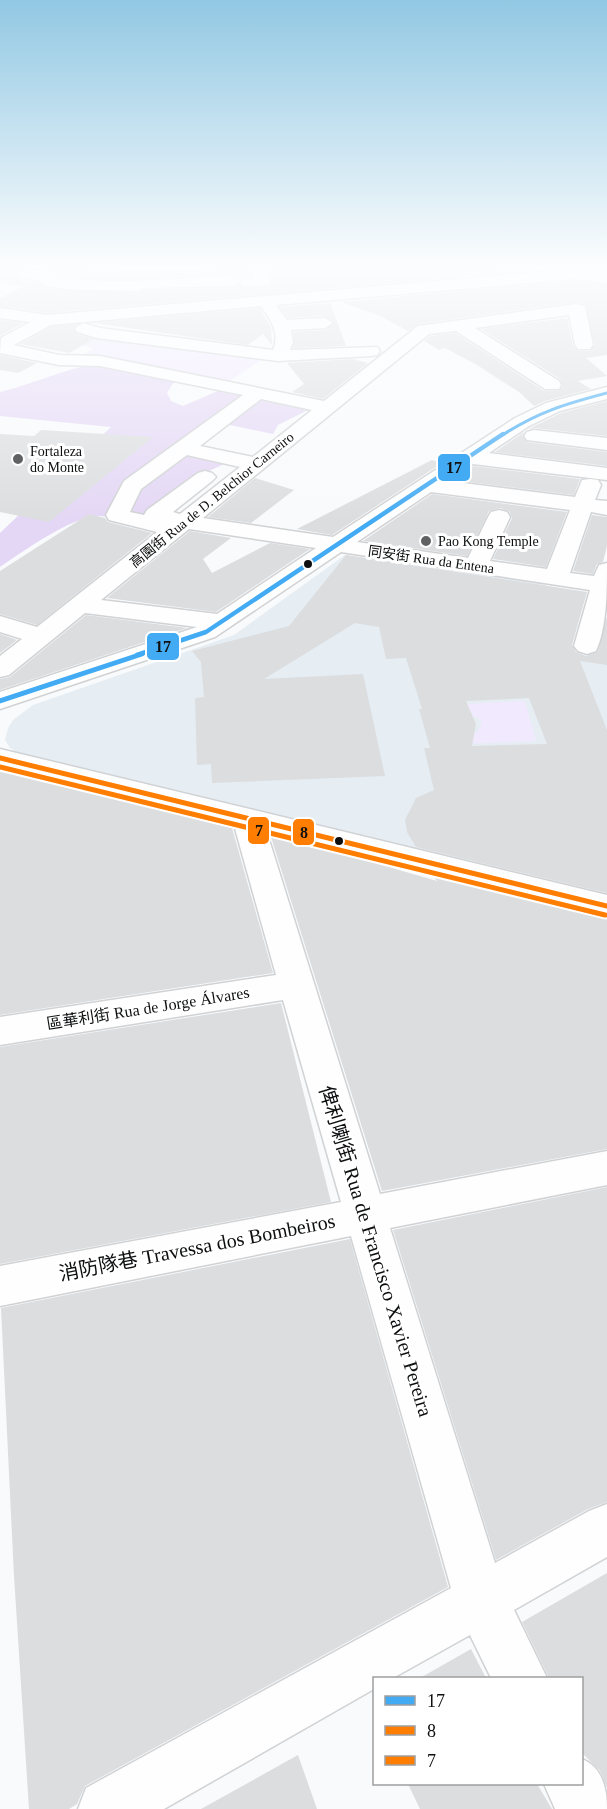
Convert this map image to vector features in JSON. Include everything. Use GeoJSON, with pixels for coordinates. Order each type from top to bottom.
{"type":"FeatureCollection","features":[{"type":"Feature","properties":{"kind":"street"},"geometry":{"type":"LineString","coordinates":[[23,352],[59,360],[100,361],[327,407]]}},
{"type":"Feature","properties":{"kind":"street"},"geometry":{"type":"LineString","coordinates":[[250,352],[278,356],[308,356],[333,352]]}},
{"type":"Feature","properties":{"kind":"street"},"geometry":{"type":"LineString","coordinates":[[278,356],[280,352]]}},
{"type":"Feature","properties":{"kind":"street","name":"高園街 Rua de D. Belchior Carneiro"},"geometry":{"type":"LineString","coordinates":[[0,669],[396,352]]}},
{"type":"Feature","properties":{"kind":"street"},"geometry":{"type":"LineString","coordinates":[[502,352],[552,385],[522,391]]}},
{"type":"Feature","properties":{"kind":"street"},"geometry":{"type":"LineString","coordinates":[[179,526],[117,515],[132,486],[258,393]]}},
{"type":"Feature","properties":{"kind":"street"},"geometry":{"type":"LineString","coordinates":[[0,701],[200,635],[427,485],[476,462],[522,422],[553,407],[607,393]]}},
{"type":"Feature","properties":{"kind":"street"},"geometry":{"type":"LineString","coordinates":[[550,419],[576,428],[607,444]]}},
{"type":"Feature","properties":{"kind":"street"},"geometry":{"type":"LineString","coordinates":[[534,436],[576,428]]}},
{"type":"Feature","properties":{"kind":"street"},"geometry":{"type":"LineString","coordinates":[[182,448],[248,470]]}},
{"type":"Feature","properties":{"kind":"street"},"geometry":{"type":"LineString","coordinates":[[476,462],[524,464],[601,473],[583,505],[556,578]]}},
{"type":"Feature","properties":{"kind":"street"},"geometry":{"type":"LineString","coordinates":[[472,490],[476,462]]}},
{"type":"Feature","properties":{"kind":"street"},"geometry":{"type":"LineString","coordinates":[[476,567],[524,464]]}},
{"type":"Feature","properties":{"kind":"street"},"geometry":{"type":"LineString","coordinates":[[179,526],[155,515],[213,471],[248,470]]}},
{"type":"Feature","properties":{"kind":"street"},"geometry":{"type":"LineString","coordinates":[[427,485],[472,490],[503,508],[583,505],[607,508]]}},
{"type":"Feature","properties":{"kind":"street","name":"同安街 Rua da Entena"},"geometry":{"type":"LineString","coordinates":[[179,526],[339,544],[376,552],[556,578],[606,580]]}},
{"type":"Feature","properties":{"kind":"street"},"geometry":{"type":"LineString","coordinates":[[587,646],[606,580]]}},
{"type":"Feature","properties":{"kind":"street"},"geometry":{"type":"LineString","coordinates":[[81,605],[222,622]]}},
{"type":"Feature","properties":{"kind":"street"},"geometry":{"type":"LineString","coordinates":[[0,624],[41,636]]}},
{"type":"Feature","properties":{"kind":"street"},"geometry":{"type":"LineString","coordinates":[[5,760],[607,906]]}},
{"type":"Feature","properties":{"kind":"street","name":"俾利喇街 Rua de Francisco Xavier Pereira"},"geometry":{"type":"LineString","coordinates":[[247,818],[480,1599],[519,1677]]}},
{"type":"Feature","properties":{"kind":"street","name":"區華利街 Rua de Jorge Álvares"},"geometry":{"type":"LineString","coordinates":[[0,1031],[297,986]]}},
{"type":"Feature","properties":{"kind":"street","name":"消防隊巷 Travessa dos Bombeiros"},"geometry":{"type":"LineString","coordinates":[[0,1286],[607,1168]]}},
{"type":"Feature","properties":{"kind":"street"},"geometry":{"type":"LineString","coordinates":[[107,1809],[607,1529]]}},
{"type":"Feature","properties":{"kind":"street"},"geometry":{"type":"LineString","coordinates":[[574,1785],[586,1809]]}},
{"type":"Feature","properties":{"kind":"shaded area"},"geometry":{"type":"Polygon","coordinates":[[[87,352],[221,352],[261,360],[228,382],[203,377],[199,379],[82,356],[87,352]]]}},
{"type":"Feature","properties":{"kind":"shaded area"},"geometry":{"type":"Polygon","coordinates":[[[96,364],[175,380],[167,393],[171,401],[183,406],[220,390],[312,408],[278,425],[273,434],[225,424],[192,449],[233,460],[198,476],[132,522],[99,516],[76,521],[0,567],[0,533],[111,427],[0,416],[0,392],[72,369],[96,364]]]}},
{"type":"Feature","properties":{"kind":"shaded area"},"geometry":{"type":"Polygon","coordinates":[[[345,555],[546,583],[526,650],[591,658],[594,640],[607,642],[607,900],[20,754],[10,748],[5,740],[13,720],[33,705],[234,635],[345,555]]]}},
{"type":"Feature","properties":{"kind":"shaded area"},"geometry":{"type":"Polygon","coordinates":[[[525,701],[536,741],[458,744],[478,731],[482,722],[478,718],[446,705],[525,701]]]}},
{"type":"Feature","properties":{"kind":"building"},"geometry":{"type":"Polygon","coordinates":[[[453,352],[485,352],[544,391],[559,391],[563,386],[560,379],[518,352],[607,352],[607,355],[586,358],[607,376],[578,381],[591,389],[534,406],[519,392],[453,352]]]}},
{"type":"Feature","properties":{"kind":"building"},"geometry":{"type":"Polygon","coordinates":[[[0,355],[37,363],[18,373],[0,370],[0,355]]]}},
{"type":"Feature","properties":{"kind":"building"},"geometry":{"type":"Polygon","coordinates":[[[352,359],[368,363],[323,399],[292,392],[304,384],[287,363],[352,359]]]}},
{"type":"Feature","properties":{"kind":"building"},"geometry":{"type":"Polygon","coordinates":[[[607,401],[607,436],[528,429],[561,413],[607,401]]]}},
{"type":"Feature","properties":{"kind":"building"},"geometry":{"type":"Polygon","coordinates":[[[41,430],[153,437],[49,522],[0,512],[0,434],[34,436],[41,430]]]}},
{"type":"Feature","properties":{"kind":"building"},"geometry":{"type":"Polygon","coordinates":[[[524,432],[522,436],[527,442],[607,452],[607,466],[495,452],[524,432]]]}},
{"type":"Feature","properties":{"kind":"building"},"geometry":{"type":"Polygon","coordinates":[[[432,460],[442,463],[332,535],[297,529],[432,460]]]}},
{"type":"Feature","properties":{"kind":"building"},"geometry":{"type":"Polygon","coordinates":[[[474,466],[580,479],[574,495],[453,480],[474,466]]]}},
{"type":"Feature","properties":{"kind":"building"},"geometry":{"type":"Polygon","coordinates":[[[255,478],[294,490],[251,523],[208,517],[255,478]]]}},
{"type":"Feature","properties":{"kind":"building"},"geometry":{"type":"Polygon","coordinates":[[[432,494],[567,512],[546,567],[493,559],[512,518],[509,511],[500,508],[489,511],[467,556],[363,541],[432,494]]]}},
{"type":"Feature","properties":{"kind":"building"},"geometry":{"type":"Polygon","coordinates":[[[89,514],[105,518],[108,522],[152,533],[37,625],[0,614],[0,571],[89,514]]]}},
{"type":"Feature","properties":{"kind":"building"},"geometry":{"type":"Polygon","coordinates":[[[592,515],[607,517],[607,546],[603,562],[597,564],[593,574],[573,571],[592,515]]]}},
{"type":"Feature","properties":{"kind":"building"},"geometry":{"type":"Polygon","coordinates":[[[190,531],[231,538],[203,559],[212,573],[270,543],[310,549],[216,612],[107,598],[190,531]]]}},
{"type":"Feature","properties":{"kind":"building"},"geometry":{"type":"Polygon","coordinates":[[[346,555],[587,592],[572,645],[576,652],[586,656],[598,652],[607,616],[607,665],[580,661],[607,730],[607,893],[416,847],[407,832],[405,820],[416,798],[434,790],[424,748],[430,748],[419,709],[422,709],[406,658],[386,659],[379,627],[355,623],[264,679],[363,674],[385,776],[212,783],[211,764],[197,765],[195,698],[204,697],[201,662],[192,651],[289,626],[346,555]],[[529,698],[466,701],[476,724],[472,746],[547,744],[529,698]]]}},
{"type":"Feature","properties":{"kind":"building"},"geometry":{"type":"Polygon","coordinates":[[[86,615],[187,628],[0,690],[0,679],[10,677],[86,615]]]}},
{"type":"Feature","properties":{"kind":"building"},"geometry":{"type":"Polygon","coordinates":[[[0,634],[17,640],[0,653],[0,634]]]}},
{"type":"Feature","properties":{"kind":"building"},"geometry":{"type":"Polygon","coordinates":[[[0,769],[232,828],[273,973],[0,1015],[0,769]]]}},
{"type":"Feature","properties":{"kind":"building"},"geometry":{"type":"Polygon","coordinates":[[[271,837],[437,881],[434,877],[607,919],[607,1149],[382,1191],[271,837]]]}},
{"type":"Feature","properties":{"kind":"building"},"geometry":{"type":"Polygon","coordinates":[[[281,1003],[331,1202],[0,1264],[0,1047],[281,1003]]]}},
{"type":"Feature","properties":{"kind":"building"},"geometry":{"type":"Polygon","coordinates":[[[607,1187],[607,1502],[588,1509],[496,1560],[393,1230],[607,1187]]]}},
{"type":"Feature","properties":{"kind":"building"},"geometry":{"type":"Polygon","coordinates":[[[350,1239],[448,1587],[85,1786],[77,1804],[69,1809],[29,1809],[14,1576],[1,1308],[350,1239]]]}},
{"type":"Feature","properties":{"kind":"building"},"geometry":{"type":"Polygon","coordinates":[[[607,1573],[607,1788],[600,1771],[583,1754],[583,1677],[549,1677],[522,1622],[607,1573]]]}},
{"type":"Feature","properties":{"kind":"building"},"geometry":{"type":"Polygon","coordinates":[[[471,1649],[485,1677],[422,1677],[471,1649]]]}},
{"type":"Feature","properties":{"kind":"building"},"geometry":{"type":"Polygon","coordinates":[[[298,1755],[317,1809],[201,1809],[298,1755]]]}},
{"type":"Feature","properties":{"kind":"building"},"geometry":{"type":"Polygon","coordinates":[[[408,1785],[538,1785],[552,1809],[420,1809],[408,1785]]]}},
{"type":"Feature","properties":{"kind":"transit line","name":"17"},"geometry":{"type":"LineString","coordinates":[[0,701],[206,632],[522,422],[553,407],[607,393]]}},
{"type":"Feature","properties":{"kind":"transit line","name":"8"},"geometry":{"type":"LineString","coordinates":[[0,758],[607,906]]}},
{"type":"Feature","properties":{"kind":"transit line","name":"7"},"geometry":{"type":"LineString","coordinates":[[0,767],[605,915]]}},
{"type":"Feature","properties":{"kind":"place","name":"Fortaleza do Monte"},"geometry":{"type":"Point","coordinates":[18,459]}},
{"type":"Feature","properties":{"kind":"place","name":"Pao Kong Temple"},"geometry":{"type":"Point","coordinates":[426,541]}}]}
